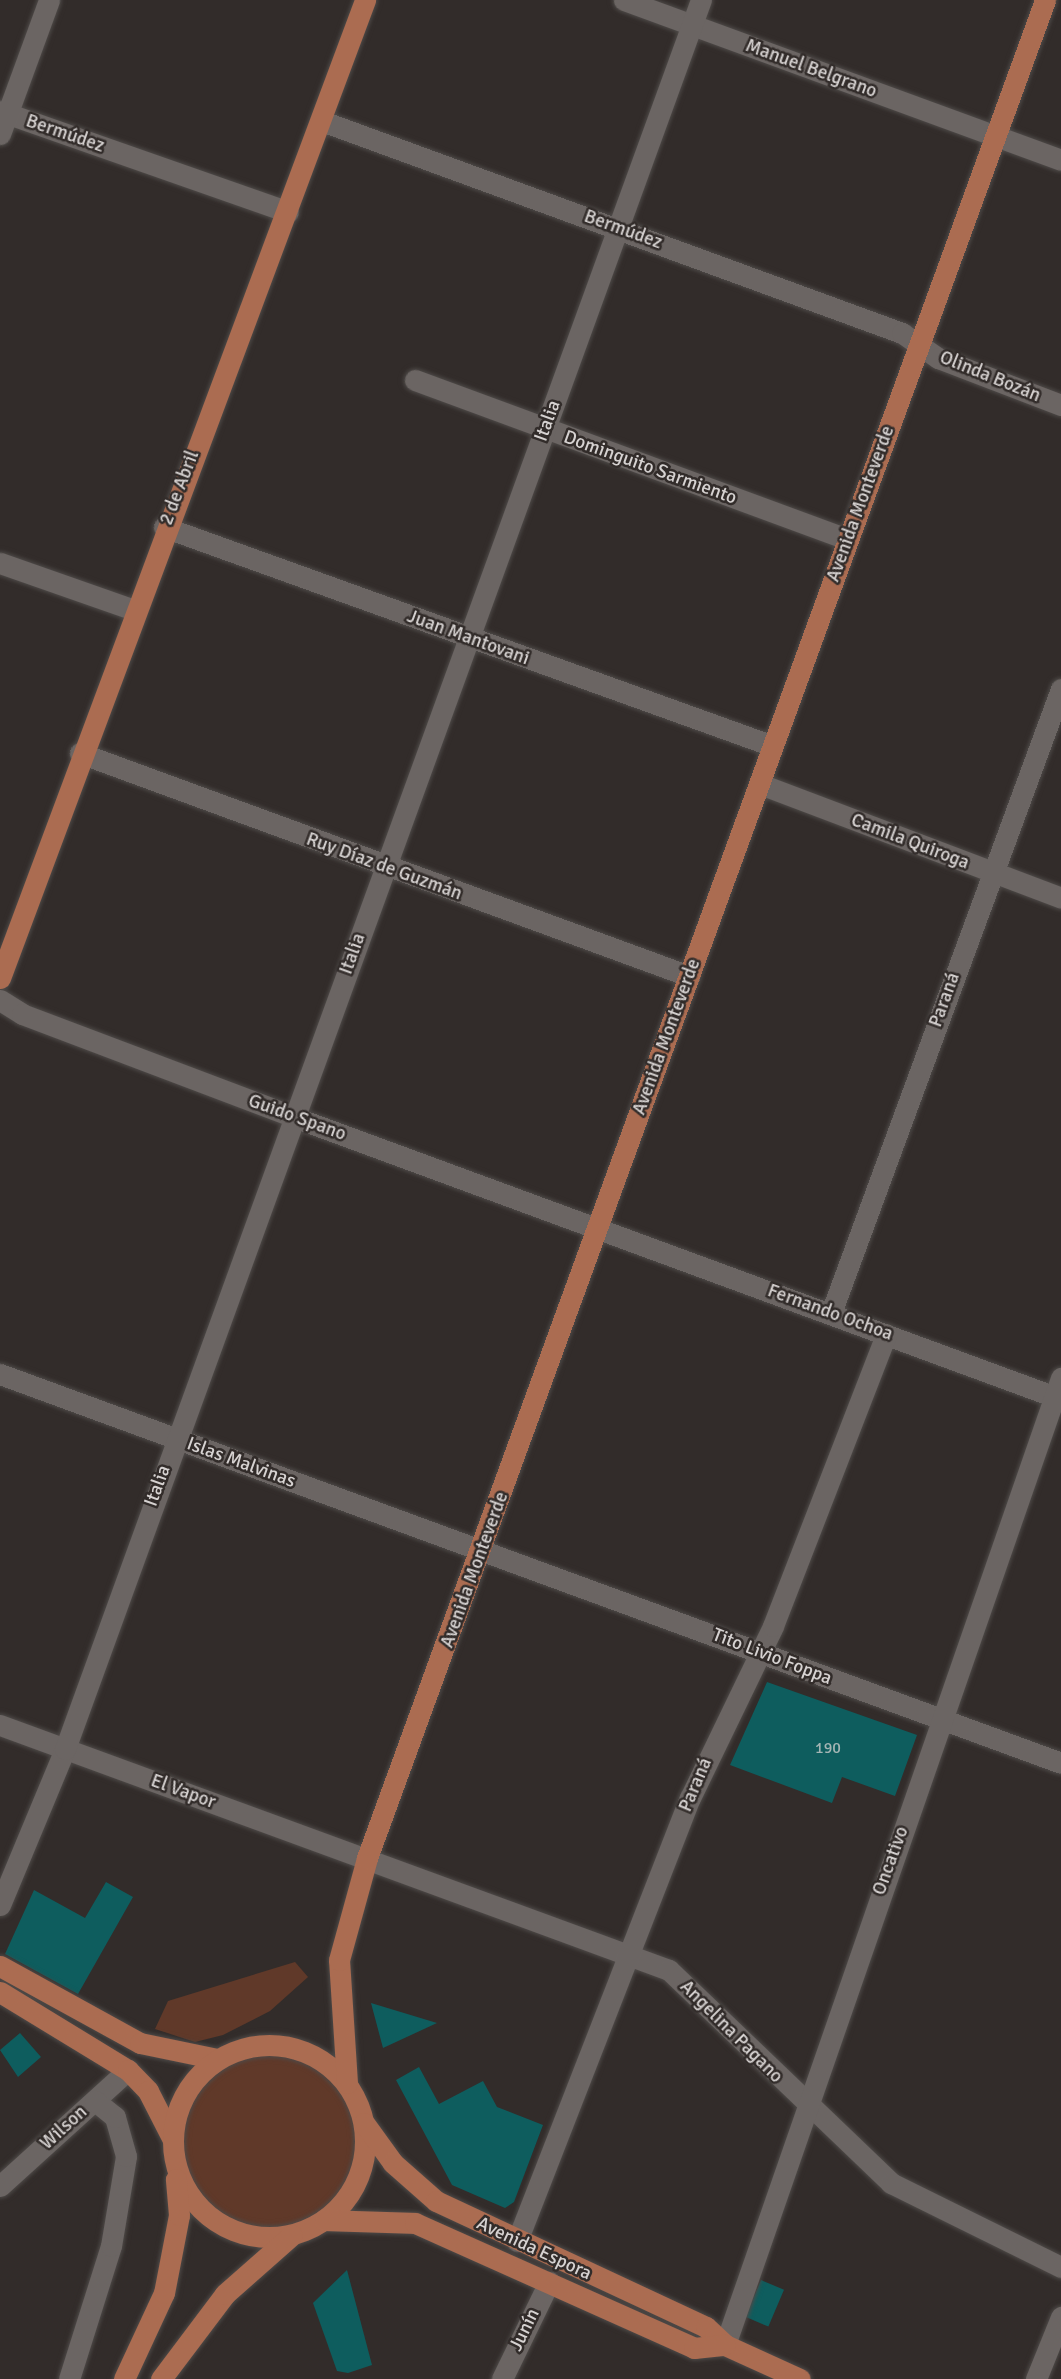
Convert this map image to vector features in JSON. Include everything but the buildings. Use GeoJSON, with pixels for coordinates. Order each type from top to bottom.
{"type":"FeatureCollection","features":[{"type":"Feature","properties":{"kind":"main road","name":"2 de Abril"},"geometry":{"type":"LineString","coordinates":[[0,978],[164,527],[288,212],[365,0]]}},
{"type":"Feature","properties":{"kind":"main road","name":"Avenida Monteverde"},"geometry":{"type":"LineString","coordinates":[[347,2083],[339,1959],[367,1858],[483,1550],[1045,0]]}},
{"type":"Feature","properties":{"kind":"main road"},"geometry":{"type":"LineString","coordinates":[[0,1966],[140,2043],[217,2059],[272,2044],[301,2049],[347,2083],[364,2123],[359,2177],[325,2220],[292,2235],[225,2294],[161,2379]]}},
{"type":"Feature","properties":{"kind":"main road"},"geometry":{"type":"LineString","coordinates":[[0,1992],[128,2070],[148,2091],[172,2138]]}},
{"type":"Feature","properties":{"kind":"main road"},"geometry":{"type":"LineString","coordinates":[[124,2379],[152,2325],[172,2264],[176,2170],[172,2138],[178,2107],[194,2080],[217,2059]]}},
{"type":"Feature","properties":{"kind":"main road","name":"Avenida Espora"},"geometry":{"type":"LineString","coordinates":[[364,2123],[410,2181],[517,2241],[706,2327],[725,2344],[800,2379]]}},
{"type":"Feature","properties":{"kind":"main road"},"geometry":{"type":"LineString","coordinates":[[176,2170],[188,2196],[234,2232],[292,2235]]}},
{"type":"Feature","properties":{"kind":"main road","name":"Avenida Espora"},"geometry":{"type":"LineString","coordinates":[[325,2220],[415,2223],[694,2348],[725,2344]]}},
{"type":"Feature","properties":{"kind":"street"},"geometry":{"type":"LineString","coordinates":[[0,134],[4,112],[49,0]]}},
{"type":"Feature","properties":{"kind":"street","name":"Manuel Belgrano"},"geometry":{"type":"LineString","coordinates":[[624,0],[1061,160]]}},
{"type":"Feature","properties":{"kind":"street","name":"Italia"},"geometry":{"type":"LineString","coordinates":[[0,1905],[65,1749],[466,638],[545,430],[701,0]]}},
{"type":"Feature","properties":{"kind":"street","name":"Bermúdez"},"geometry":{"type":"LineString","coordinates":[[4,112],[288,212]]}},
{"type":"Feature","properties":{"kind":"street","name":"Bermúdez"},"geometry":{"type":"LineString","coordinates":[[322,121],[902,333],[920,346]]}},
{"type":"Feature","properties":{"kind":"street","name":"Olinda Bozán"},"geometry":{"type":"LineString","coordinates":[[920,346],[1061,405]]}},
{"type":"Feature","properties":{"kind":"street","name":"Dominguito Sarmiento"},"geometry":{"type":"LineString","coordinates":[[415,380],[545,430],[848,539]]}},
{"type":"Feature","properties":{"kind":"street","name":"Juan Mantovani"},"geometry":{"type":"LineString","coordinates":[[164,527],[466,638],[773,746]]}},
{"type":"Feature","properties":{"kind":"street"},"geometry":{"type":"LineString","coordinates":[[0,564],[134,610]]}},
{"type":"Feature","properties":{"kind":"street","name":"Paraná"},"geometry":{"type":"LineString","coordinates":[[831,1313],[1061,689]]}},
{"type":"Feature","properties":{"kind":"street","name":"Ruy Díaz de Guzmán"},"geometry":{"type":"LineString","coordinates":[[80,753],[384,867],[689,976]]}},
{"type":"Feature","properties":{"kind":"street","name":"Camila Quiroga"},"geometry":{"type":"LineString","coordinates":[[760,784],[1061,898]]}},
{"type":"Feature","properties":{"kind":"street","name":"Guido Spano"},"geometry":{"type":"LineString","coordinates":[[0,1000],[22,1014],[598,1229]]}},
{"type":"Feature","properties":{"kind":"street","name":"Fernando Ochoa"},"geometry":{"type":"LineString","coordinates":[[598,1229],[886,1334],[1059,1391]]}},
{"type":"Feature","properties":{"kind":"street","name":"Paraná"},"geometry":{"type":"LineString","coordinates":[[517,2241],[690,1798],[758,1651],[886,1334]]}},
{"type":"Feature","properties":{"kind":"street","name":"Islas Malvinas"},"geometry":{"type":"LineString","coordinates":[[0,1374],[483,1550]]}},
{"type":"Feature","properties":{"kind":"street","name":"Oncativo"},"geometry":{"type":"LineString","coordinates":[[725,2344],[804,2106],[1059,1391]]}},
{"type":"Feature","properties":{"kind":"street","name":"Tito Livio Foppa"},"geometry":{"type":"LineString","coordinates":[[483,1550],[1061,1763]]}},
{"type":"Feature","properties":{"kind":"street","name":"El Vapor"},"geometry":{"type":"LineString","coordinates":[[0,1725],[367,1858]]}},
{"type":"Feature","properties":{"kind":"street","name":"Angelina Pagano"},"geometry":{"type":"LineString","coordinates":[[367,1858],[631,1952],[669,1970],[804,2106],[891,2183],[1061,2267]]}},
{"type":"Feature","properties":{"kind":"street","name":"Wilson"},"geometry":{"type":"LineString","coordinates":[[0,2186],[128,2070]]}},
{"type":"Feature","properties":{"kind":"street"},"geometry":{"type":"LineString","coordinates":[[69,2379],[111,2246],[126,2155],[115,2117],[95,2101]]}},
{"type":"Feature","properties":{"kind":"street","name":"Junín"},"geometry":{"type":"LineString","coordinates":[[502,2379],[549,2282]]}},
{"type":"Feature","properties":{"kind":"street"},"geometry":{"type":"LineString","coordinates":[[1036,2379],[1061,2318]]}},
{"type":"Feature","properties":{"kind":"shaded area"},"geometry":{"type":"Polygon","coordinates":[[[295,1962],[308,1977],[270,2011],[223,2035],[195,2042],[155,2029],[168,2001],[295,1962]]]}},
{"type":"Feature","properties":{"kind":"shaded area"},"geometry":{"type":"Polygon","coordinates":[[[269,2052],[303,2058],[332,2077],[351,2106],[357,2140],[351,2174],[332,2203],[303,2222],[269,2228],[235,2222],[206,2203],[187,2174],[181,2140],[187,2106],[206,2077],[235,2058],[269,2052]]]}}]}
